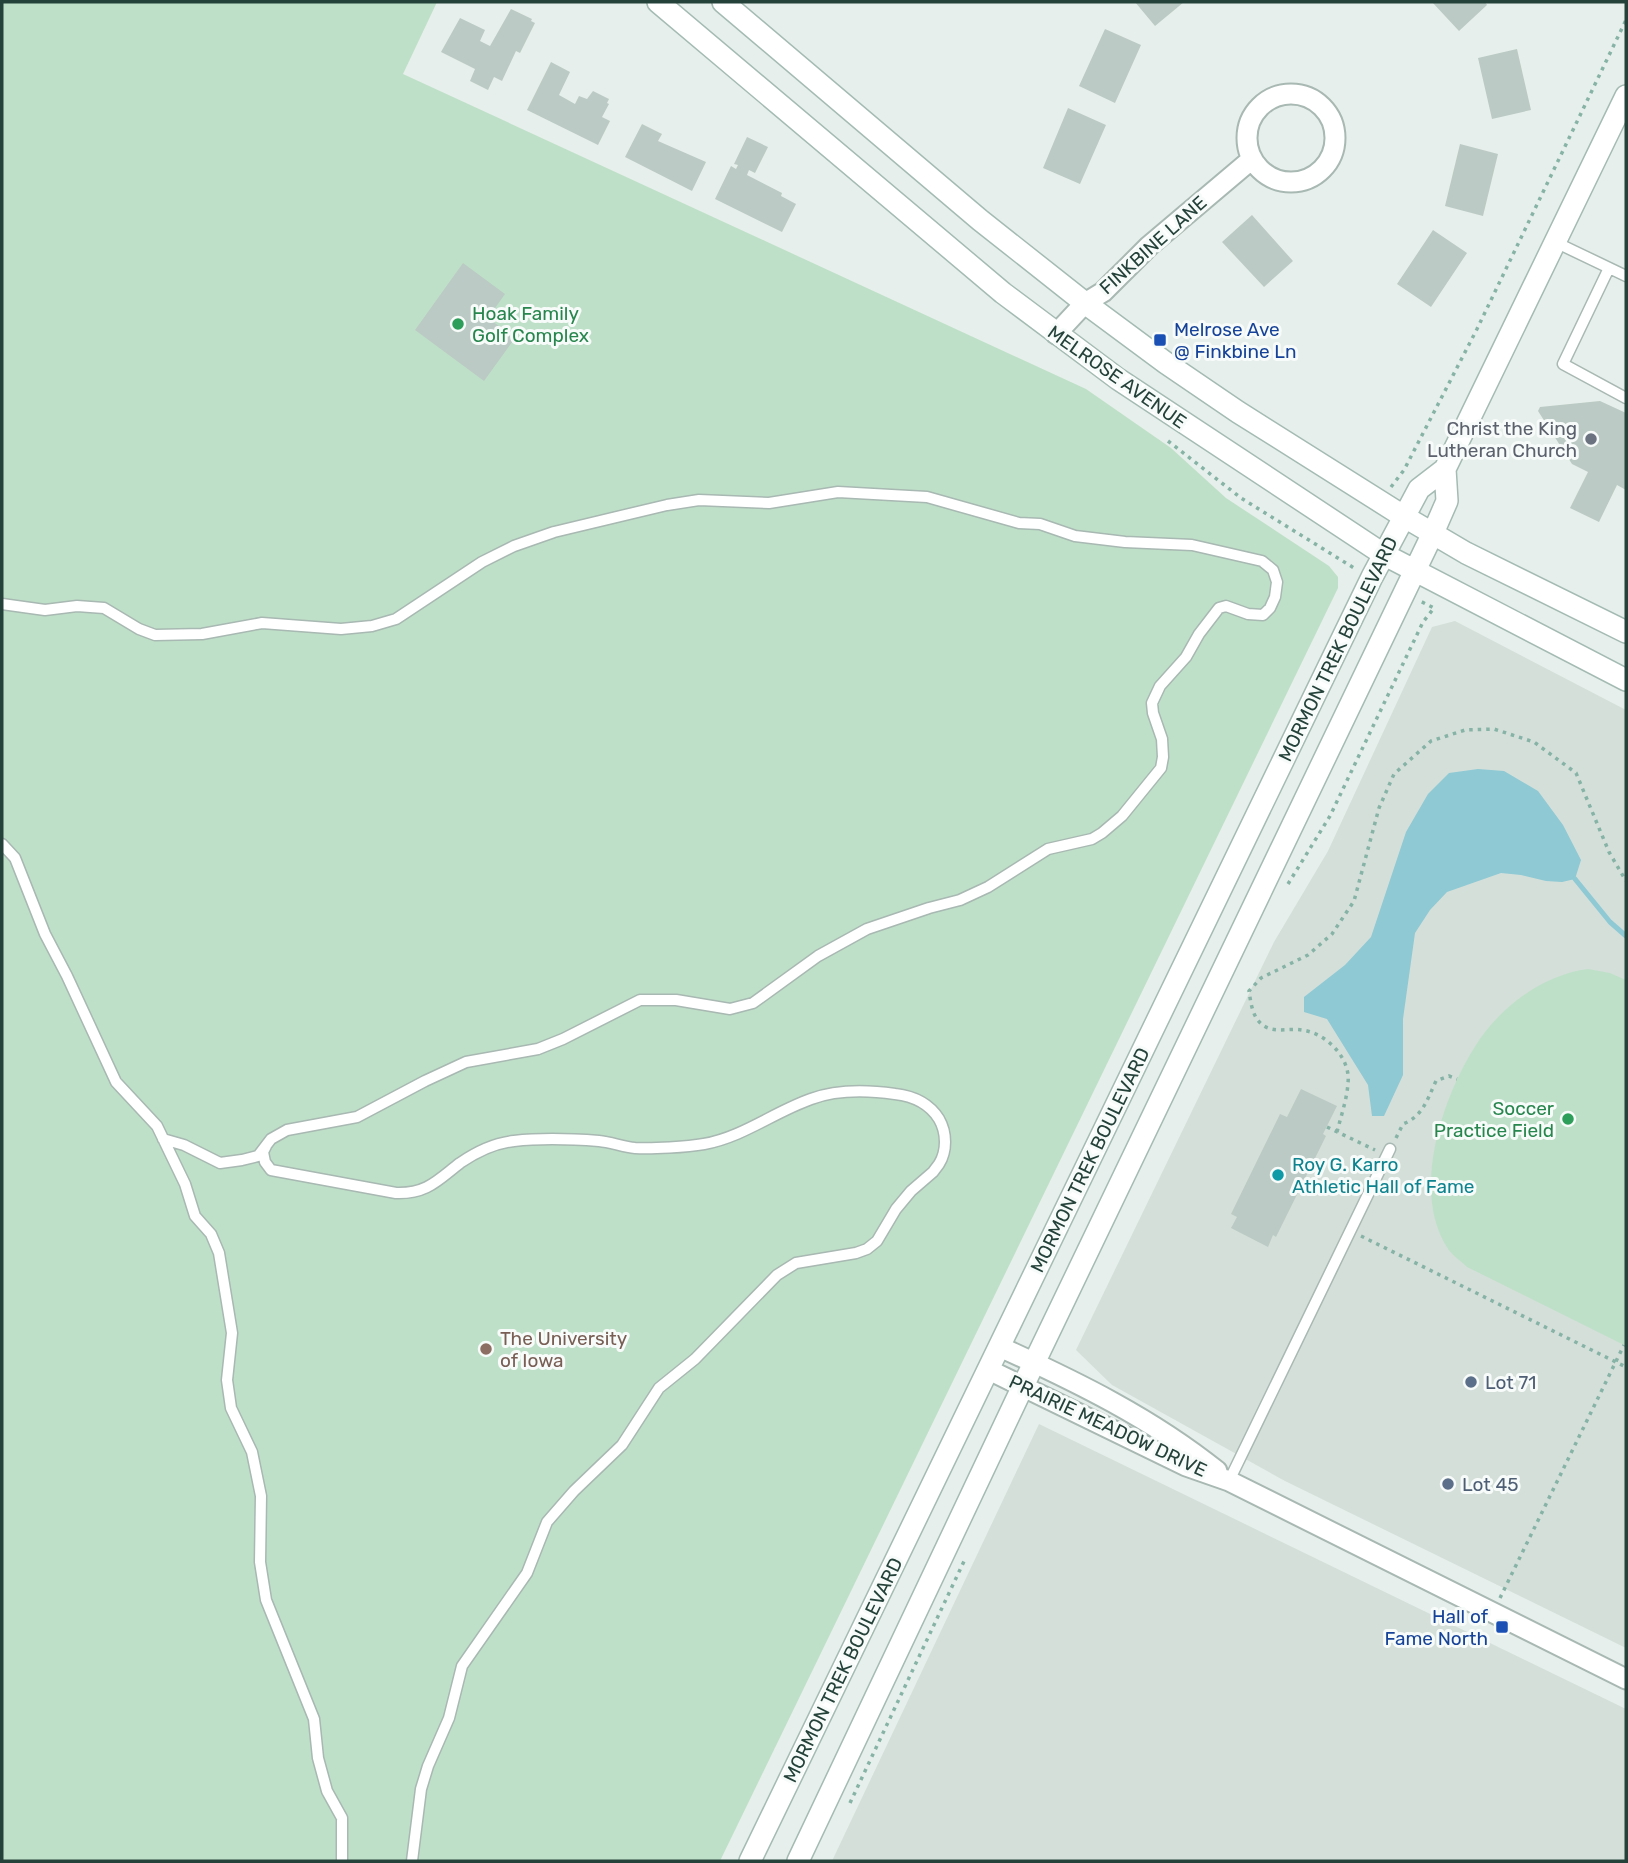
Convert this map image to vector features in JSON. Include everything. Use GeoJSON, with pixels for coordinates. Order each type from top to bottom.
{"type":"FeatureCollection","features":[{"type":"Feature","properties":{"kind":"main road","name":"MELROSE AVENUE"},"geometry":{"type":"LineString","coordinates":[[658,2],[892,201],[1056,334],[1118,380],[1383,554],[1626,680]]}},
{"type":"Feature","properties":{"kind":"main road","name":"MELROSE AVENUE"},"geometry":{"type":"LineString","coordinates":[[723,2],[980,220],[1085,303],[1238,412],[1403,516],[1528,584],[1626,632]]}},
{"type":"Feature","properties":{"kind":"main road","name":"MORMON TREK BOULEVARD"},"geometry":{"type":"LineString","coordinates":[[750,1861],[1383,554],[1419,489],[1445,469],[1626,96]]}},
{"type":"Feature","properties":{"kind":"main road","name":"MORMON TREK BOULEVARD"},"geometry":{"type":"LineString","coordinates":[[798,1861],[1034,1363],[1415,572],[1447,501],[1445,469]]}},
{"type":"Feature","properties":{"kind":"street"},"geometry":{"type":"LineString","coordinates":[[1289,93],[1311,99],[1328,114],[1334,130],[1334,146],[1329,159],[1309,178],[1298,181],[1277,179],[1267,175],[1252,159],[1248,147],[1249,123],[1263,103],[1275,96],[1289,93]]}},
{"type":"Feature","properties":{"kind":"street","name":"FINKBINE LANE"},"geometry":{"type":"LineString","coordinates":[[1056,334],[1085,303],[1103,292],[1149,246],[1252,159]]}},
{"type":"Feature","properties":{"kind":"street","name":"PRAIRIE MEADOW DRIVE"},"geometry":{"type":"LineString","coordinates":[[1000,1347],[1109,1399],[1186,1446],[1229,1481]]}},
{"type":"Feature","properties":{"kind":"street","name":"PRAIRIE MEADOW DRIVE"},"geometry":{"type":"LineString","coordinates":[[989,1370],[1186,1466],[1229,1481],[1626,1679]]}},
{"type":"Feature","properties":{"kind":"lane"},"geometry":{"type":"LineString","coordinates":[[1555,242],[1626,276]]}},
{"type":"Feature","properties":{"kind":"lane"},"geometry":{"type":"LineString","coordinates":[[1609,268],[1563,364],[1626,398]]}},
{"type":"Feature","properties":{"kind":"lane"},"geometry":{"type":"LineString","coordinates":[[2,604],[46,610],[77,606],[104,608],[139,629],[155,635],[202,634],[262,623],[341,629],[372,626],[396,618],[482,562],[514,546],[554,532],[699,500],[769,503],[838,492],[928,497],[1006,520],[1040,524],[1075,536],[1125,542],[1192,545],[1262,561],[1273,570],[1276,590],[1270,608],[1263,615],[1248,614],[1226,606],[1219,608],[1185,657],[1160,686],[1152,703],[1162,739],[1161,768],[1122,816],[1092,839],[1048,849],[988,887],[960,900],[867,929],[818,956],[753,1003],[730,1009],[676,1000],[640,1000],[538,1049],[466,1062],[358,1117],[287,1130],[271,1139],[258,1156],[242,1160],[220,1163],[163,1139]]}},
{"type":"Feature","properties":{"kind":"lane"},"geometry":{"type":"LineString","coordinates":[[2,844],[15,858],[45,934],[116,1082],[157,1126],[185,1184],[195,1216],[211,1234],[219,1254],[232,1333],[227,1380],[231,1408],[252,1452],[261,1496],[260,1563],[266,1600],[314,1719],[318,1758],[327,1790],[342,1818],[342,1861]]}},
{"type":"Feature","properties":{"kind":"lane"},"geometry":{"type":"LineString","coordinates":[[271,1139],[263,1152],[265,1162],[271,1170],[409,1194],[445,1177],[461,1163],[485,1149],[513,1141],[600,1141],[636,1148],[704,1144],[741,1133],[812,1098],[844,1091],[886,1092],[906,1095],[924,1103],[934,1111],[941,1122],[945,1137],[944,1156],[939,1164],[895,1209],[877,1241],[856,1253],[796,1263],[777,1275],[695,1359],[659,1388],[622,1445],[573,1491],[547,1522],[527,1573],[462,1666],[449,1718],[421,1789],[412,1861]]}},
{"type":"Feature","properties":{"kind":"lane"},"geometry":{"type":"LineString","coordinates":[[1229,1481],[1388,1152]]}},
{"type":"Feature","properties":{"kind":"path"},"geometry":{"type":"LineString","coordinates":[[1396,479],[1404,470],[1476,329],[1626,20]]}},
{"type":"Feature","properties":{"kind":"path"},"geometry":{"type":"LineString","coordinates":[[1168,441],[1241,498],[1347,565]]}},
{"type":"Feature","properties":{"kind":"path"},"geometry":{"type":"LineString","coordinates":[[1283,894],[1330,816],[1423,622],[1434,608]]}},
{"type":"Feature","properties":{"kind":"path"},"geometry":{"type":"LineString","coordinates":[[1337,1132],[1349,1081],[1342,1058],[1331,1044],[1304,1030],[1276,1030],[1263,1026],[1252,1011],[1249,991],[1261,978],[1308,955],[1332,934],[1354,901],[1379,808],[1395,774],[1431,741],[1465,730],[1494,729],[1534,742],[1576,773],[1609,852],[1626,881]]}},
{"type":"Feature","properties":{"kind":"path"},"geometry":{"type":"LineString","coordinates":[[1326,1127],[1388,1152],[1403,1124],[1422,1113],[1436,1081],[1450,1076],[1457,1079]]}},
{"type":"Feature","properties":{"kind":"path"},"geometry":{"type":"LineString","coordinates":[[1350,1230],[1626,1367]]}},
{"type":"Feature","properties":{"kind":"path"},"geometry":{"type":"LineString","coordinates":[[1493,1613],[1624,1345]]}},
{"type":"Feature","properties":{"kind":"path"},"geometry":{"type":"LineString","coordinates":[[845,1813],[966,1556]]}},
{"type":"Feature","properties":{"kind":"shaded area"},"geometry":{"type":"Polygon","coordinates":[[[1455,621],[1626,710],[1626,1648],[1285,1481],[1112,1385],[1076,1350],[1274,942],[1328,851],[1432,627],[1455,621]]]}},
{"type":"Feature","properties":{"kind":"shaded area"},"geometry":{"type":"Polygon","coordinates":[[[1039,1424],[1626,1709],[1626,1861],[832,1861],[1039,1424]]]}},
{"type":"Feature","properties":{"kind":"green space","name":"The University of Iowa"},"geometry":{"type":"Polygon","coordinates":[[[2,2],[437,2],[403,74],[1086,389],[1171,448],[1226,498],[1329,566],[1338,577],[1338,588],[720,1861],[2,1861],[2,2]]]}},
{"type":"Feature","properties":{"kind":"green space","name":"Soccer Practice Field"},"geometry":{"type":"Polygon","coordinates":[[[1588,969],[1610,973],[1626,980],[1626,1346],[1467,1267],[1448,1249],[1437,1225],[1431,1197],[1437,1137],[1446,1108],[1457,1079],[1485,1032],[1506,1009],[1531,990],[1559,976],[1588,969]]]}},
{"type":"Feature","properties":{"kind":"water"},"geometry":{"type":"Polygon","coordinates":[[[1478,769],[1504,771],[1538,791],[1563,825],[1581,860],[1575,879],[1546,881],[1501,873],[1447,892],[1430,910],[1415,933],[1403,1019],[1403,1075],[1384,1116],[1372,1116],[1368,1085],[1327,1019],[1304,1012],[1304,997],[1345,965],[1371,937],[1406,832],[1428,794],[1449,773],[1478,769]]]}},
{"type":"Feature","properties":{"kind":"building"},"geometry":{"type":"Polygon","coordinates":[[[1135,2],[1184,2],[1155,26],[1135,2]]]}},
{"type":"Feature","properties":{"kind":"building"},"geometry":{"type":"Polygon","coordinates":[[[1432,2],[1485,2],[1487,5],[1459,31],[1432,2]]]}},
{"type":"Feature","properties":{"kind":"building"},"geometry":{"type":"Polygon","coordinates":[[[511,9],[535,23],[520,53],[516,51],[502,81],[494,77],[488,90],[470,81],[475,69],[441,52],[460,18],[485,30],[480,41],[490,46],[511,9]]]}},
{"type":"Feature","properties":{"kind":"building"},"geometry":{"type":"Polygon","coordinates":[[[1105,29],[1141,45],[1115,103],[1079,86],[1105,29]]]}},
{"type":"Feature","properties":{"kind":"building"},"geometry":{"type":"Polygon","coordinates":[[[1517,49],[1531,110],[1492,119],[1478,58],[1517,49]]]}},
{"type":"Feature","properties":{"kind":"building"},"geometry":{"type":"Polygon","coordinates":[[[551,62],[570,72],[559,95],[575,104],[579,96],[587,99],[593,91],[609,99],[602,117],[610,121],[598,145],[527,110],[551,62]]]}},
{"type":"Feature","properties":{"kind":"building"},"geometry":{"type":"Polygon","coordinates":[[[1068,108],[1106,125],[1080,184],[1043,168],[1068,108]]]}},
{"type":"Feature","properties":{"kind":"building"},"geometry":{"type":"Polygon","coordinates":[[[642,124],[662,134],[658,141],[706,162],[692,191],[625,157],[642,124]]]}},
{"type":"Feature","properties":{"kind":"building"},"geometry":{"type":"Polygon","coordinates":[[[747,137],[768,147],[755,173],[749,170],[747,175],[782,193],[781,196],[796,204],[782,232],[715,199],[731,166],[736,169],[738,165],[734,164],[747,137]]]}},
{"type":"Feature","properties":{"kind":"building"},"geometry":{"type":"Polygon","coordinates":[[[1460,144],[1498,154],[1483,216],[1445,206],[1460,144]]]}},
{"type":"Feature","properties":{"kind":"building"},"geometry":{"type":"Polygon","coordinates":[[[1252,215],[1293,261],[1264,287],[1222,242],[1252,215]]]}},
{"type":"Feature","properties":{"kind":"building"},"geometry":{"type":"Polygon","coordinates":[[[1433,230],[1467,253],[1431,307],[1397,284],[1433,230]]]}},
{"type":"Feature","properties":{"kind":"building","name":"Hoak Family Golf Complex"},"geometry":{"type":"Polygon","coordinates":[[[463,263],[505,294],[488,318],[515,338],[484,381],[415,330],[463,263]]]}},
{"type":"Feature","properties":{"kind":"building","name":"Christ the King Lutheran Church"},"geometry":{"type":"Polygon","coordinates":[[[1600,401],[1626,413],[1626,490],[1617,485],[1599,522],[1570,508],[1588,472],[1572,464],[1538,411],[1540,407],[1600,401]]]}},
{"type":"Feature","properties":{"kind":"building","name":"Roy G. Karro Athletic Hall of Fame"},"geometry":{"type":"Polygon","coordinates":[[[1301,1089],[1337,1106],[1323,1134],[1326,1136],[1276,1237],[1273,1235],[1268,1247],[1231,1228],[1237,1217],[1231,1214],[1280,1114],[1287,1117],[1301,1089]]]}},
{"type":"Feature","properties":{"kind":"waterway"},"geometry":{"type":"LineString","coordinates":[[1575,879],[1610,922],[1626,936]]}},
{"type":"Feature","properties":{"kind":"place","name":"Hoak Family Golf Complex"},"geometry":{"type":"Point","coordinates":[458,324]}},
{"type":"Feature","properties":{"kind":"place","name":"Melrose Ave @ Finkbine Ln"},"geometry":{"type":"Point","coordinates":[1160,340]}},
{"type":"Feature","properties":{"kind":"place","name":"Christ the King Lutheran Church"},"geometry":{"type":"Point","coordinates":[1591,439]}},
{"type":"Feature","properties":{"kind":"place","name":"Soccer Practice Field"},"geometry":{"type":"Point","coordinates":[1568,1119]}},
{"type":"Feature","properties":{"kind":"place","name":"Roy G. Karro Athletic Hall of Fame"},"geometry":{"type":"Point","coordinates":[1278,1175]}},
{"type":"Feature","properties":{"kind":"place","name":"The University of Iowa"},"geometry":{"type":"Point","coordinates":[486,1349]}},
{"type":"Feature","properties":{"kind":"place","name":"Lot 71"},"geometry":{"type":"Point","coordinates":[1471,1382]}},
{"type":"Feature","properties":{"kind":"place","name":"Lot 45"},"geometry":{"type":"Point","coordinates":[1448,1484]}},
{"type":"Feature","properties":{"kind":"place","name":"Hall of Fame North"},"geometry":{"type":"Point","coordinates":[1502,1627]}}]}
